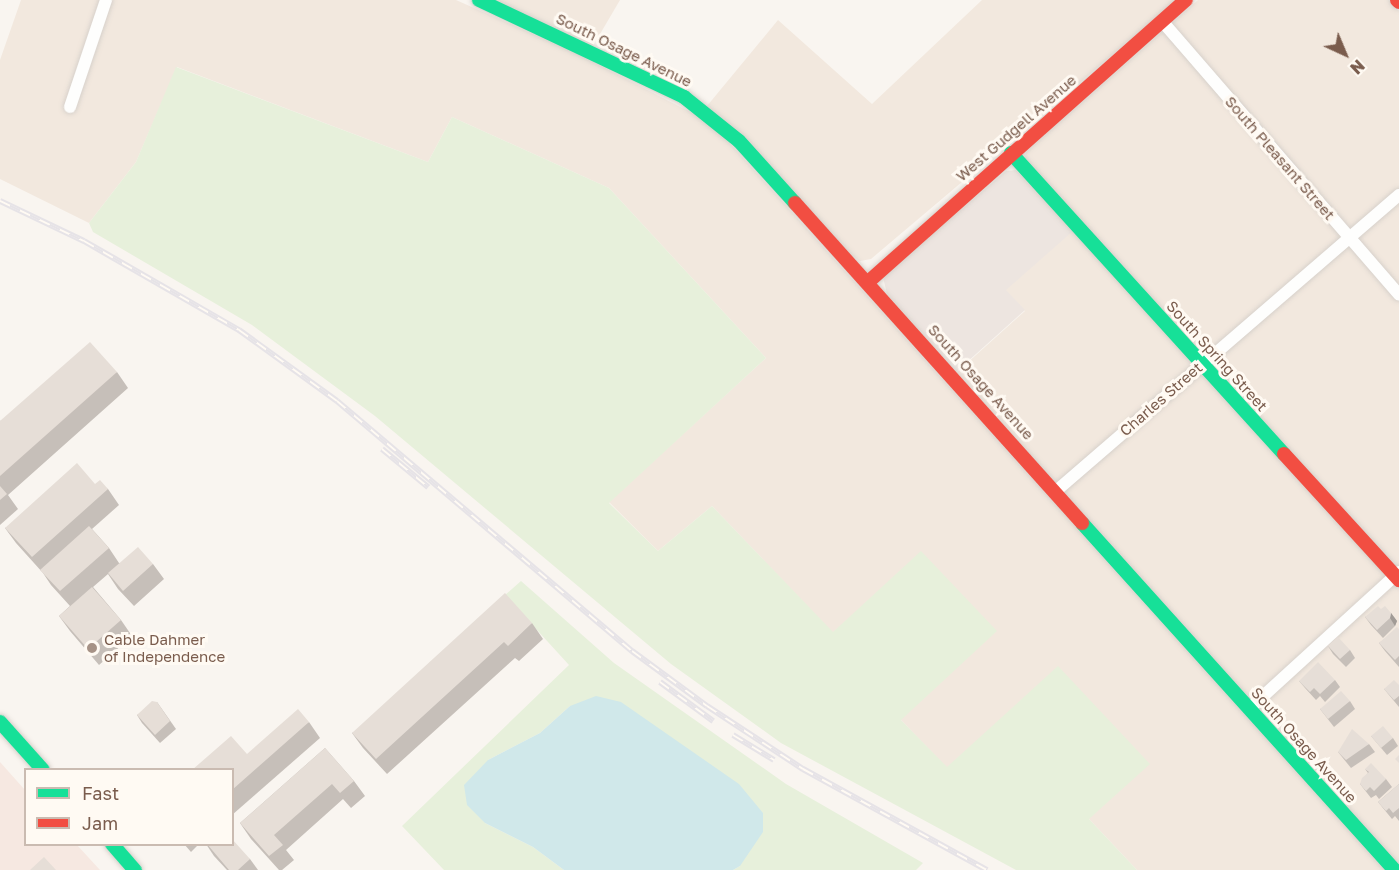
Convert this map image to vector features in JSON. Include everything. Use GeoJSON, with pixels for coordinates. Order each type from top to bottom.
{"type":"FeatureCollection","features":[{"type":"Feature","properties":{"kind":"street"},"geometry":{"type":"LineString","coordinates":[[69,107],[106,0]]}},
{"type":"Feature","properties":{"kind":"street","name":"South Osage Avenue"},"geometry":{"type":"LineString","coordinates":[[479,0],[684,96],[739,141],[1056,490],[1394,870]]}},
{"type":"Feature","properties":{"kind":"street","name":"West Gudgell Avenue"},"geometry":{"type":"LineString","coordinates":[[868,282],[1186,0]]}},
{"type":"Feature","properties":{"kind":"street","name":"South Pleasant Street"},"geometry":{"type":"LineString","coordinates":[[1162,21],[1399,295]]}},
{"type":"Feature","properties":{"kind":"street","name":"South Spring Street"},"geometry":{"type":"LineString","coordinates":[[1011,153],[1398,576]]}},
{"type":"Feature","properties":{"kind":"street","name":"Charles Street"},"geometry":{"type":"LineString","coordinates":[[1056,490],[1347,237],[1399,195]]}},
{"type":"Feature","properties":{"kind":"street"},"geometry":{"type":"LineString","coordinates":[[1249,709],[1398,576]]}},
{"type":"Feature","properties":{"kind":"street"},"geometry":{"type":"LineString","coordinates":[[0,722],[41,768]]}},
{"type":"Feature","properties":{"kind":"street"},"geometry":{"type":"LineString","coordinates":[[114,846],[135,870]]}},
{"type":"Feature","properties":{"kind":"shaded area"},"geometry":{"type":"Polygon","coordinates":[[[21,0],[456,0],[573,52],[700,117],[723,136],[1385,870],[1137,870],[1089,819],[947,768],[901,720],[833,633],[712,506],[658,551],[609,502],[766,358],[609,188],[452,117],[428,162],[177,67],[136,162],[89,223],[0,179],[0,60],[21,0]]]}},
{"type":"Feature","properties":{"kind":"shaded area"},"geometry":{"type":"Polygon","coordinates":[[[492,0],[620,0],[593,46],[492,0]]]}},
{"type":"Feature","properties":{"kind":"shaded area"},"geometry":{"type":"Polygon","coordinates":[[[982,0],[1177,0],[871,259],[860,261],[851,255],[707,106],[778,20],[872,104],[982,0]]]}},
{"type":"Feature","properties":{"kind":"shaded area"},"geometry":{"type":"Polygon","coordinates":[[[1198,0],[1389,0],[1399,11],[1399,866],[956,373],[1025,311],[1005,290],[1026,152],[1198,0]]]}},
{"type":"Feature","properties":{"kind":"shaded area"},"geometry":{"type":"Polygon","coordinates":[[[1016,170],[1073,231],[1006,290],[1025,310],[956,372],[887,294],[883,277],[1006,171],[1016,170]]]}},
{"type":"Feature","properties":{"kind":"shaded area"},"geometry":{"type":"Polygon","coordinates":[[[0,762],[24,789],[24,846],[78,846],[100,870],[0,870],[0,762]]]}},
{"type":"Feature","properties":{"kind":"green space"},"geometry":{"type":"Polygon","coordinates":[[[176,67],[428,162],[452,117],[609,188],[766,358],[609,503],[658,551],[712,506],[833,632],[921,551],[997,631],[901,720],[947,767],[1058,666],[1150,764],[1089,819],[1137,870],[1016,870],[781,743],[671,664],[375,416],[252,325],[93,232],[89,223],[136,162],[176,67]]]}},
{"type":"Feature","properties":{"kind":"green space"},"geometry":{"type":"Polygon","coordinates":[[[521,581],[614,663],[786,784],[923,863],[916,870],[733,870],[740,866],[570,706],[540,733],[488,760],[485,823],[533,847],[564,870],[444,870],[402,826],[569,665],[505,595],[521,581]]]}},
{"type":"Feature","properties":{"kind":"water"},"geometry":{"type":"Polygon","coordinates":[[[596,696],[621,702],[739,784],[763,813],[763,832],[740,866],[733,870],[564,870],[533,847],[485,823],[467,805],[464,785],[488,760],[540,733],[570,706],[596,696]]]}},
{"type":"Feature","properties":{"kind":"building"},"geometry":{"type":"Polygon","coordinates":[[[90,342],[117,372],[0,476],[0,421],[90,342]]]}},
{"type":"Feature","properties":{"kind":"building"},"geometry":{"type":"Polygon","coordinates":[[[77,463],[95,484],[100,480],[108,489],[32,557],[5,528],[77,463]]]}},
{"type":"Feature","properties":{"kind":"building"},"geometry":{"type":"Polygon","coordinates":[[[0,486],[7,494],[0,500],[0,486]]]}},
{"type":"Feature","properties":{"kind":"building"},"geometry":{"type":"Polygon","coordinates":[[[89,526],[109,548],[60,591],[40,570],[89,526]]]}},
{"type":"Feature","properties":{"kind":"building"},"geometry":{"type":"Polygon","coordinates":[[[138,547],[153,564],[123,591],[108,573],[138,547]]]}},
{"type":"Feature","properties":{"kind":"building"},"geometry":{"type":"Polygon","coordinates":[[[92,587],[121,620],[88,649],[59,616],[92,587]]]}},
{"type":"Feature","properties":{"kind":"building"},"geometry":{"type":"Polygon","coordinates":[[[505,593],[532,623],[508,646],[504,642],[376,759],[352,733],[505,593]]]}},
{"type":"Feature","properties":{"kind":"building"},"geometry":{"type":"Polygon","coordinates":[[[1378,606],[1381,609],[1385,606],[1391,613],[1390,618],[1377,630],[1365,617],[1378,606]]]}},
{"type":"Feature","properties":{"kind":"building"},"geometry":{"type":"Polygon","coordinates":[[[1397,627],[1399,629],[1399,656],[1395,660],[1379,643],[1397,627]]]}},
{"type":"Feature","properties":{"kind":"building"},"geometry":{"type":"Polygon","coordinates":[[[1338,637],[1350,650],[1340,659],[1328,646],[1338,637]]]}},
{"type":"Feature","properties":{"kind":"building"},"geometry":{"type":"Polygon","coordinates":[[[1318,662],[1335,680],[1320,694],[1314,688],[1310,692],[1299,681],[1318,662]]]}},
{"type":"Feature","properties":{"kind":"building"},"geometry":{"type":"Polygon","coordinates":[[[1394,680],[1399,685],[1399,696],[1394,700],[1384,689],[1394,680]]]}},
{"type":"Feature","properties":{"kind":"building"},"geometry":{"type":"Polygon","coordinates":[[[1341,691],[1350,701],[1328,719],[1320,709],[1341,691]]]}},
{"type":"Feature","properties":{"kind":"building"},"geometry":{"type":"Polygon","coordinates":[[[152,701],[157,702],[170,721],[155,735],[137,715],[152,701]]]}},
{"type":"Feature","properties":{"kind":"building"},"geometry":{"type":"Polygon","coordinates":[[[298,709],[309,722],[234,788],[234,768],[194,768],[231,736],[247,754],[298,709]]]}},
{"type":"Feature","properties":{"kind":"building"},"geometry":{"type":"Polygon","coordinates":[[[1383,726],[1393,738],[1381,748],[1371,736],[1383,726]]]}},
{"type":"Feature","properties":{"kind":"building"},"geometry":{"type":"Polygon","coordinates":[[[1352,729],[1369,744],[1346,760],[1338,752],[1352,729]]]}},
{"type":"Feature","properties":{"kind":"building"},"geometry":{"type":"Polygon","coordinates":[[[325,748],[354,781],[340,793],[332,784],[274,835],[283,845],[269,856],[240,823],[325,748]]]}},
{"type":"Feature","properties":{"kind":"building"},"geometry":{"type":"Polygon","coordinates":[[[1371,763],[1386,779],[1374,791],[1370,787],[1366,791],[1360,784],[1362,778],[1369,772],[1365,769],[1371,763]]]}},
{"type":"Feature","properties":{"kind":"building"},"geometry":{"type":"Polygon","coordinates":[[[1399,784],[1399,808],[1393,813],[1389,808],[1386,811],[1378,802],[1399,784]]]}},
{"type":"Feature","properties":{"kind":"building"},"geometry":{"type":"Polygon","coordinates":[[[234,841],[250,859],[238,870],[229,870],[209,846],[234,846],[234,841]]]}},
{"type":"Feature","properties":{"kind":"building"},"geometry":{"type":"Polygon","coordinates":[[[44,857],[56,870],[30,870],[44,857]]]}},
{"type":"Feature","properties":{"kind":"railway"},"geometry":{"type":"LineString","coordinates":[[0,201],[84,241],[239,330],[337,401],[632,651],[707,706],[803,769],[987,870]]}},
{"type":"Feature","properties":{"kind":"railway"},"geometry":{"type":"LineString","coordinates":[[382,449],[428,487]]}},
{"type":"Feature","properties":{"kind":"railway"},"geometry":{"type":"LineString","coordinates":[[660,682],[713,721]]}},
{"type":"Feature","properties":{"kind":"railway"},"geometry":{"type":"LineString","coordinates":[[733,735],[774,760]]}},
{"type":"Feature","properties":{"kind":"traffic: fast"},"geometry":{"type":"LineString","coordinates":[[479,0],[684,97],[739,141],[795,203]]}},
{"type":"Feature","properties":{"kind":"traffic: fast"},"geometry":{"type":"LineString","coordinates":[[1011,153],[1284,454]]}},
{"type":"Feature","properties":{"kind":"traffic: fast"},"geometry":{"type":"LineString","coordinates":[[1082,523],[1394,870]]}},
{"type":"Feature","properties":{"kind":"traffic: fast"},"geometry":{"type":"LineString","coordinates":[[0,722],[41,768]]}},
{"type":"Feature","properties":{"kind":"traffic: fast"},"geometry":{"type":"LineString","coordinates":[[114,846],[135,870]]}},
{"type":"Feature","properties":{"kind":"traffic: jam"},"geometry":{"type":"LineString","coordinates":[[868,282],[1186,0]]}},
{"type":"Feature","properties":{"kind":"traffic: jam"},"geometry":{"type":"LineString","coordinates":[[795,203],[1082,523]]}},
{"type":"Feature","properties":{"kind":"traffic: jam"},"geometry":{"type":"LineString","coordinates":[[1284,454],[1399,580]]}},
{"type":"Feature","properties":{"kind":"place","name":"Cable Dahmer of Independence"},"geometry":{"type":"Point","coordinates":[92,648]}}]}
